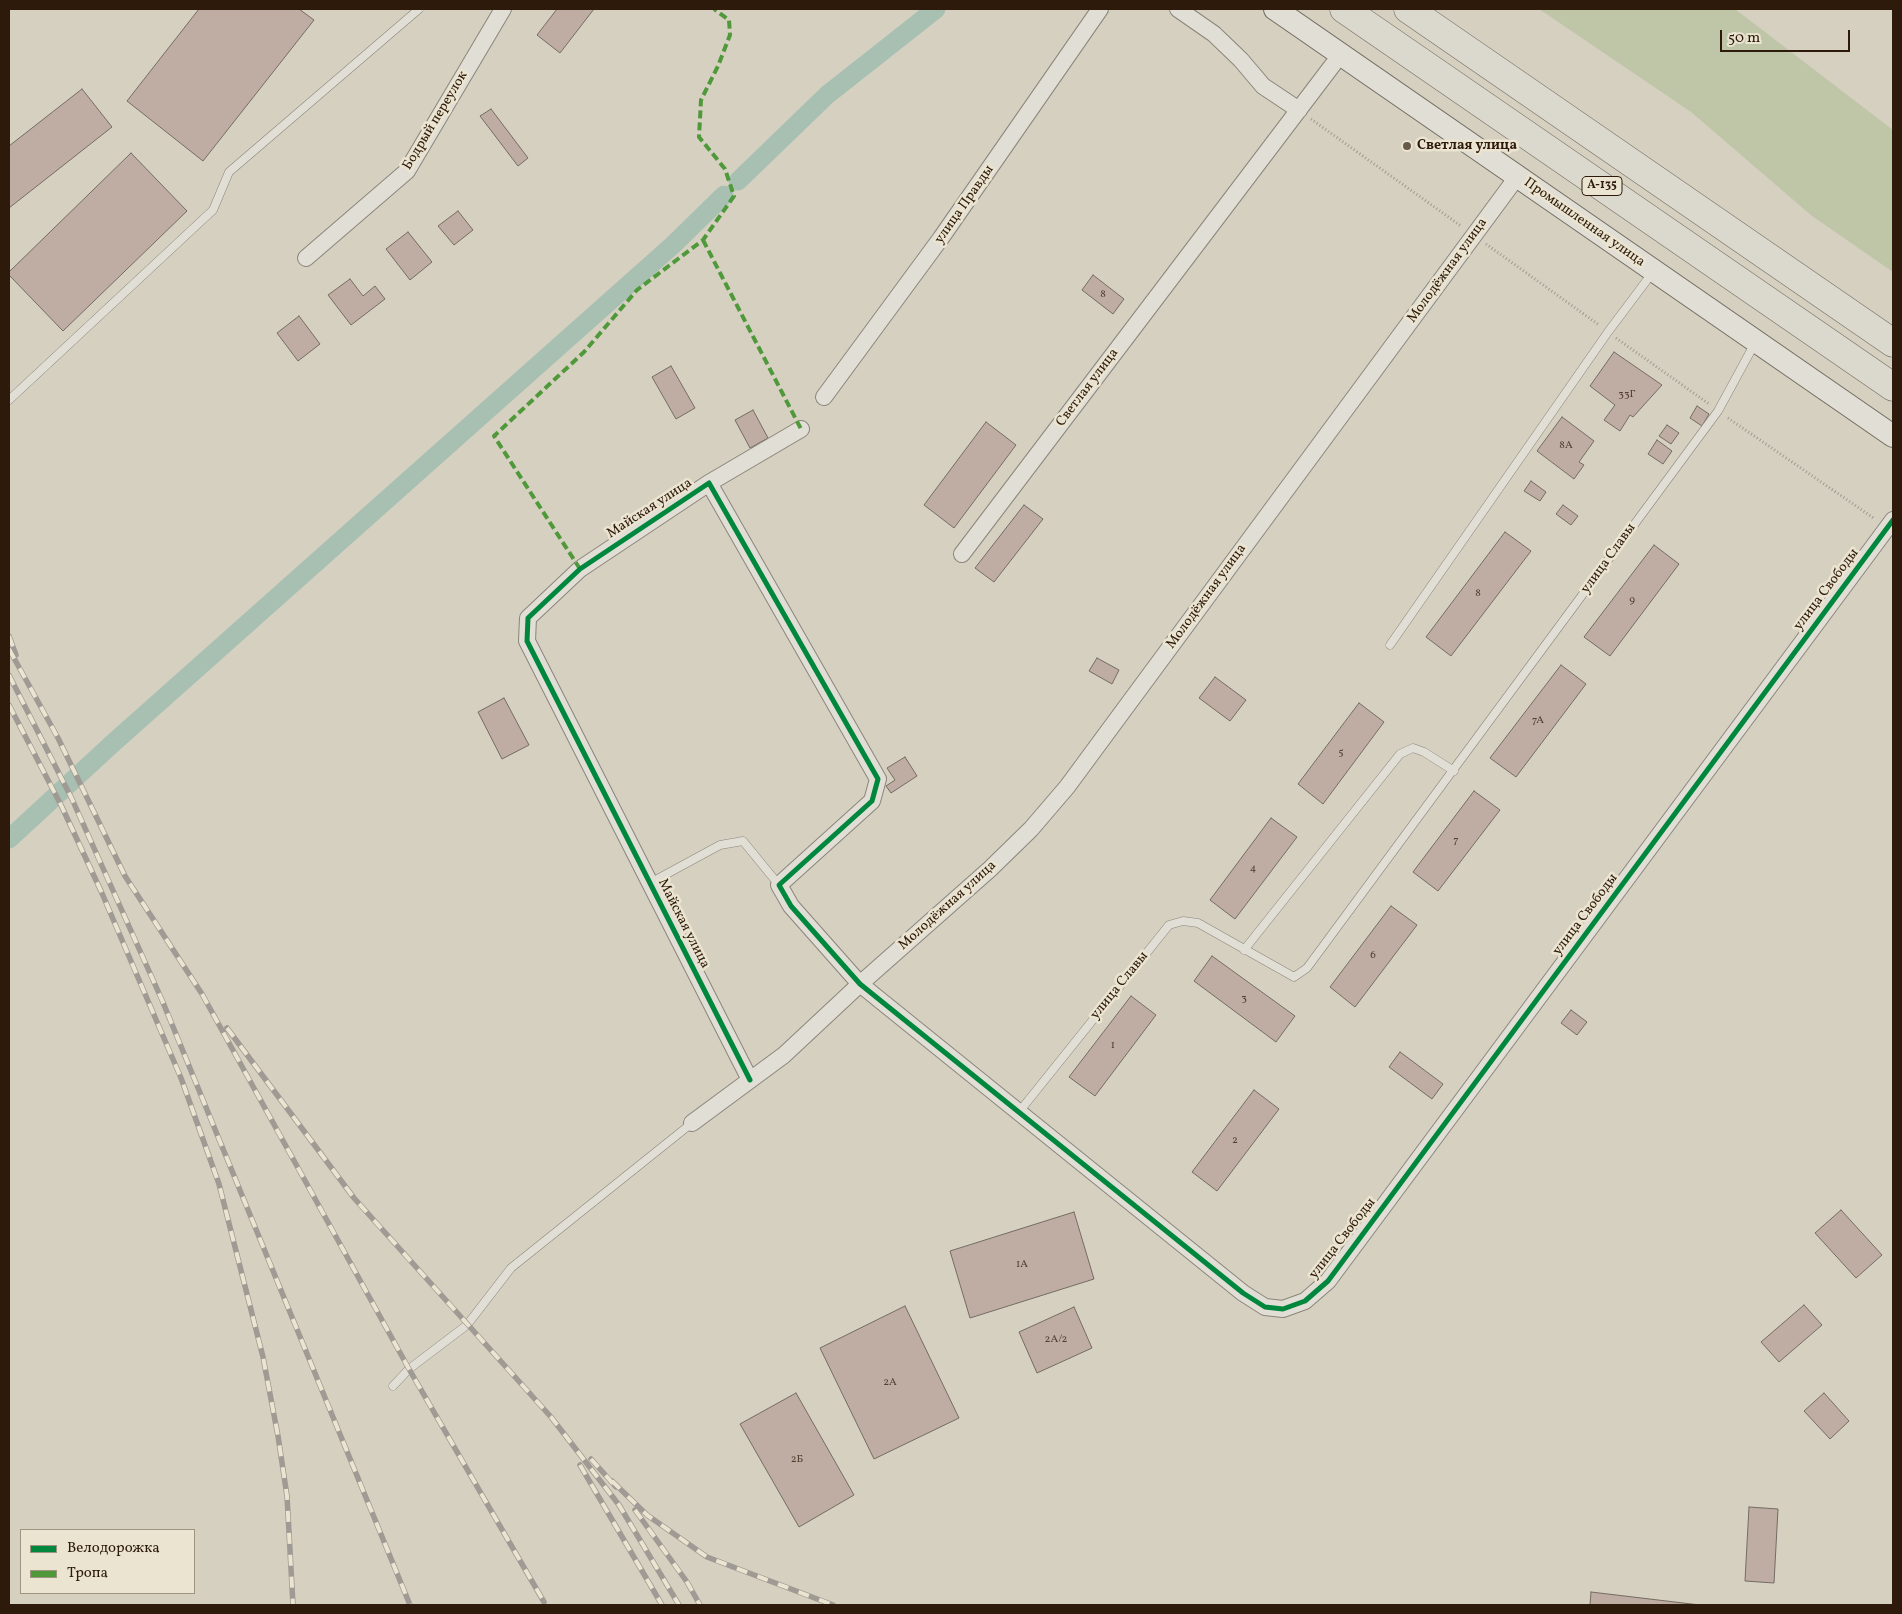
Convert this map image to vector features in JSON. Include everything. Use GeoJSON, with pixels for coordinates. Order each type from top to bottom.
{"type":"FeatureCollection","features":[{"type":"Feature","properties":{"kind":"highway","name":"А-135"},"geometry":{"type":"LineString","coordinates":[[1344,9],[1893,387]]}},
{"type":"Feature","properties":{"kind":"highway","name":"А-135"},"geometry":{"type":"LineString","coordinates":[[1408,9],[1893,342]]}},
{"type":"Feature","properties":{"kind":"street","name":"Бодрый переулок"},"geometry":{"type":"LineString","coordinates":[[306,258],[407,172],[503,9]]}},
{"type":"Feature","properties":{"kind":"street","name":"улица Правды"},"geometry":{"type":"LineString","coordinates":[[824,397],[941,238],[1100,9]]}},
{"type":"Feature","properties":{"kind":"street"},"geometry":{"type":"LineString","coordinates":[[1178,9],[1214,34],[1241,60],[1263,86],[1299,110]]}},
{"type":"Feature","properties":{"kind":"street","name":"Промышленная улица"},"geometry":{"type":"LineString","coordinates":[[1275,9],[1893,436]]}},
{"type":"Feature","properties":{"kind":"street","name":"Светлая улица"},"geometry":{"type":"LineString","coordinates":[[962,554],[1341,54]]}},
{"type":"Feature","properties":{"kind":"street","name":"Молодёжная улица"},"geometry":{"type":"LineString","coordinates":[[692,1123],[784,1055],[860,984],[990,869],[1031,829],[1067,787],[1517,177]]}},
{"type":"Feature","properties":{"kind":"street","name":"Майская улица"},"geometry":{"type":"LineString","coordinates":[[750,1080],[527,642],[528,618],[580,569],[709,483],[801,429]]}},
{"type":"Feature","properties":{"kind":"street","name":"Майская улица"},"geometry":{"type":"LineString","coordinates":[[709,483],[878,779],[872,801],[780,885]]}},
{"type":"Feature","properties":{"kind":"street","name":"улица Свободы"},"geometry":{"type":"LineString","coordinates":[[1019,1112],[1243,1293],[1265,1307],[1283,1309],[1305,1300],[1328,1281],[1890,524]]}},
{"type":"Feature","properties":{"kind":"street"},"geometry":{"type":"LineString","coordinates":[[780,885],[791,906],[860,984],[1019,1112]]}},
{"type":"Feature","properties":{"kind":"lane"},"geometry":{"type":"LineString","coordinates":[[9,400],[213,210],[229,172],[418,9]]}},
{"type":"Feature","properties":{"kind":"lane"},"geometry":{"type":"LineString","coordinates":[[1390,644],[1608,332],[1654,271]]}},
{"type":"Feature","properties":{"kind":"lane","name":"улица Славы"},"geometry":{"type":"LineString","coordinates":[[1019,1112],[1169,924],[1183,921],[1198,923],[1294,977],[1307,968],[1718,411],[1756,341]]}},
{"type":"Feature","properties":{"kind":"lane"},"geometry":{"type":"LineString","coordinates":[[1244,950],[1400,754],[1412,748],[1424,752],[1454,771]]}},
{"type":"Feature","properties":{"kind":"lane"},"geometry":{"type":"LineString","coordinates":[[650,883],[720,844],[743,841],[780,885]]}},
{"type":"Feature","properties":{"kind":"lane"},"geometry":{"type":"LineString","coordinates":[[393,1386],[409,1369],[467,1325],[510,1268],[692,1123]]}},
{"type":"Feature","properties":{"kind":"path"},"geometry":{"type":"LineString","coordinates":[[1299,110],[1718,411],[1890,524]]}},
{"type":"Feature","properties":{"kind":"green space"},"geometry":{"type":"Polygon","coordinates":[[[1539,9],[1735,9],[1893,130],[1893,272],[1812,216],[1691,112],[1539,9]]]}},
{"type":"Feature","properties":{"kind":"building"},"geometry":{"type":"Polygon","coordinates":[[[199,9],[299,9],[314,20],[203,161],[127,101],[199,9]]]}},
{"type":"Feature","properties":{"kind":"building"},"geometry":{"type":"Polygon","coordinates":[[[557,9],[594,9],[560,53],[537,35],[557,9]]]}},
{"type":"Feature","properties":{"kind":"building"},"geometry":{"type":"Polygon","coordinates":[[[82,89],[112,127],[9,208],[9,146],[82,89]]]}},
{"type":"Feature","properties":{"kind":"building"},"geometry":{"type":"Polygon","coordinates":[[[491,109],[528,158],[518,166],[480,116],[491,109]]]}},
{"type":"Feature","properties":{"kind":"building"},"geometry":{"type":"Polygon","coordinates":[[[131,153],[187,211],[63,331],[9,275],[9,272],[131,153]]]}},
{"type":"Feature","properties":{"kind":"building"},"geometry":{"type":"Polygon","coordinates":[[[458,211],[473,230],[454,245],[438,226],[458,211]]]}},
{"type":"Feature","properties":{"kind":"building"},"geometry":{"type":"Polygon","coordinates":[[[408,232],[432,262],[410,280],[386,249],[408,232]]]}},
{"type":"Feature","properties":{"kind":"building"},"geometry":{"type":"Polygon","coordinates":[[[1093,275],[1124,299],[1113,314],[1082,290],[1093,275]]]}},
{"type":"Feature","properties":{"kind":"building"},"geometry":{"type":"Polygon","coordinates":[[[350,279],[363,296],[375,286],[385,299],[351,325],[328,295],[350,279]]]}},
{"type":"Feature","properties":{"kind":"building"},"geometry":{"type":"Polygon","coordinates":[[[299,316],[320,344],[298,361],[277,333],[299,316]]]}},
{"type":"Feature","properties":{"kind":"building"},"geometry":{"type":"Polygon","coordinates":[[[1614,352],[1662,385],[1633,417],[1630,415],[1620,431],[1604,420],[1615,405],[1590,386],[1614,352]]]}},
{"type":"Feature","properties":{"kind":"building"},"geometry":{"type":"Polygon","coordinates":[[[671,366],[695,408],[676,419],[652,377],[671,366]]]}},
{"type":"Feature","properties":{"kind":"building"},"geometry":{"type":"Polygon","coordinates":[[[1697,406],[1709,414],[1702,426],[1690,418],[1697,406]]]}},
{"type":"Feature","properties":{"kind":"building"},"geometry":{"type":"Polygon","coordinates":[[[753,410],[768,438],[750,448],[735,420],[753,410]]]}},
{"type":"Feature","properties":{"kind":"building"},"geometry":{"type":"Polygon","coordinates":[[[1562,417],[1594,441],[1579,462],[1584,465],[1574,479],[1537,451],[1562,417]]]}},
{"type":"Feature","properties":{"kind":"building"},"geometry":{"type":"Polygon","coordinates":[[[986,422],[1016,445],[954,528],[924,505],[986,422]]]}},
{"type":"Feature","properties":{"kind":"building"},"geometry":{"type":"Polygon","coordinates":[[[1667,425],[1679,433],[1671,444],[1659,436],[1667,425]]]}},
{"type":"Feature","properties":{"kind":"building"},"geometry":{"type":"Polygon","coordinates":[[[1657,440],[1672,451],[1663,464],[1648,454],[1657,440]]]}},
{"type":"Feature","properties":{"kind":"building"},"geometry":{"type":"Polygon","coordinates":[[[1531,481],[1546,492],[1540,501],[1524,491],[1531,481]]]}},
{"type":"Feature","properties":{"kind":"building"},"geometry":{"type":"Polygon","coordinates":[[[1024,505],[1043,519],[994,582],[975,568],[1024,505]]]}},
{"type":"Feature","properties":{"kind":"building"},"geometry":{"type":"Polygon","coordinates":[[[1563,505],[1578,516],[1571,525],[1556,514],[1563,505]]]}},
{"type":"Feature","properties":{"kind":"building"},"geometry":{"type":"Polygon","coordinates":[[[1505,532],[1531,551],[1451,656],[1426,637],[1505,532]]]}},
{"type":"Feature","properties":{"kind":"building"},"geometry":{"type":"Polygon","coordinates":[[[1654,545],[1679,564],[1610,656],[1584,637],[1654,545]]]}},
{"type":"Feature","properties":{"kind":"building"},"geometry":{"type":"Polygon","coordinates":[[[1097,658],[1119,670],[1112,684],[1089,671],[1097,658]]]}},
{"type":"Feature","properties":{"kind":"building"},"geometry":{"type":"Polygon","coordinates":[[[1561,665],[1586,684],[1516,777],[1490,758],[1561,665]]]}},
{"type":"Feature","properties":{"kind":"building"},"geometry":{"type":"Polygon","coordinates":[[[1215,677],[1246,700],[1230,721],[1199,698],[1215,677]]]}},
{"type":"Feature","properties":{"kind":"building"},"geometry":{"type":"Polygon","coordinates":[[[504,698],[529,745],[502,759],[478,712],[504,698]]]}},
{"type":"Feature","properties":{"kind":"building"},"geometry":{"type":"Polygon","coordinates":[[[1359,703],[1384,722],[1323,804],[1298,784],[1359,703]]]}},
{"type":"Feature","properties":{"kind":"building"},"geometry":{"type":"Polygon","coordinates":[[[905,757],[917,776],[891,793],[886,786],[895,780],[887,768],[905,757]]]}},
{"type":"Feature","properties":{"kind":"building"},"geometry":{"type":"Polygon","coordinates":[[[1474,791],[1500,810],[1438,891],[1413,872],[1474,791]]]}},
{"type":"Feature","properties":{"kind":"building"},"geometry":{"type":"Polygon","coordinates":[[[1271,818],[1297,837],[1235,919],[1210,900],[1271,818]]]}},
{"type":"Feature","properties":{"kind":"building"},"geometry":{"type":"Polygon","coordinates":[[[1391,906],[1417,925],[1355,1007],[1330,987],[1391,906]]]}},
{"type":"Feature","properties":{"kind":"building"},"geometry":{"type":"Polygon","coordinates":[[[1212,956],[1295,1016],[1276,1042],[1194,981],[1212,956]]]}},
{"type":"Feature","properties":{"kind":"building"},"geometry":{"type":"Polygon","coordinates":[[[1131,996],[1156,1015],[1095,1096],[1069,1077],[1131,996]]]}},
{"type":"Feature","properties":{"kind":"building"},"geometry":{"type":"Polygon","coordinates":[[[1571,1010],[1587,1022],[1577,1035],[1561,1023],[1571,1010]]]}},
{"type":"Feature","properties":{"kind":"building"},"geometry":{"type":"Polygon","coordinates":[[[1400,1052],[1443,1084],[1432,1099],[1389,1067],[1400,1052]]]}},
{"type":"Feature","properties":{"kind":"building"},"geometry":{"type":"Polygon","coordinates":[[[1254,1090],[1279,1109],[1217,1191],[1192,1172],[1254,1090]]]}},
{"type":"Feature","properties":{"kind":"building"},"geometry":{"type":"Polygon","coordinates":[[[1841,1210],[1882,1255],[1856,1278],[1815,1233],[1841,1210]]]}},
{"type":"Feature","properties":{"kind":"building"},"geometry":{"type":"Polygon","coordinates":[[[1074,1212],[1094,1279],[970,1318],[950,1251],[1074,1212]]]}},
{"type":"Feature","properties":{"kind":"building"},"geometry":{"type":"Polygon","coordinates":[[[1804,1305],[1822,1325],[1779,1362],[1761,1342],[1804,1305]]]}},
{"type":"Feature","properties":{"kind":"building"},"geometry":{"type":"Polygon","coordinates":[[[905,1306],[959,1418],[874,1459],[820,1348],[905,1306]]]}},
{"type":"Feature","properties":{"kind":"building"},"geometry":{"type":"Polygon","coordinates":[[[1074,1307],[1092,1348],[1037,1373],[1019,1332],[1074,1307]]]}},
{"type":"Feature","properties":{"kind":"building"},"geometry":{"type":"Polygon","coordinates":[[[796,1393],[854,1495],[799,1527],[740,1424],[796,1393]]]}},
{"type":"Feature","properties":{"kind":"building"},"geometry":{"type":"Polygon","coordinates":[[[1824,1393],[1849,1421],[1830,1439],[1804,1411],[1824,1393]]]}},
{"type":"Feature","properties":{"kind":"building"},"geometry":{"type":"Polygon","coordinates":[[[1749,1507],[1778,1509],[1774,1583],[1745,1581],[1749,1507]]]}},
{"type":"Feature","properties":{"kind":"building"},"geometry":{"type":"Polygon","coordinates":[[[1591,1592],[1700,1605],[1590,1605],[1591,1592]]]}},
{"type":"Feature","properties":{"kind":"waterway"},"geometry":{"type":"LineString","coordinates":[[738,181],[827,95],[936,9]]}},
{"type":"Feature","properties":{"kind":"waterway"},"geometry":{"type":"LineString","coordinates":[[9,839],[112,744],[674,244],[724,195]]}},
{"type":"Feature","properties":{"kind":"railway"},"geometry":{"type":"LineString","coordinates":[[9,636],[16,655]]}},
{"type":"Feature","properties":{"kind":"railway"},"geometry":{"type":"LineString","coordinates":[[9,649],[58,738],[125,876],[202,994],[409,1369],[544,1602]]}},
{"type":"Feature","properties":{"kind":"railway"},"geometry":{"type":"LineString","coordinates":[[9,675],[72,799],[162,1000],[410,1605]]}},
{"type":"Feature","properties":{"kind":"railway"},"geometry":{"type":"LineString","coordinates":[[9,705],[61,805],[101,891],[181,1078],[219,1184],[263,1357],[278,1436],[287,1496],[293,1605]]}},
{"type":"Feature","properties":{"kind":"railway"},"geometry":{"type":"LineString","coordinates":[[227,1028],[354,1198],[551,1417],[619,1505],[679,1605]]}},
{"type":"Feature","properties":{"kind":"railway"},"geometry":{"type":"LineString","coordinates":[[591,1459],[616,1487]]}},
{"type":"Feature","properties":{"kind":"railway"},"geometry":{"type":"LineString","coordinates":[[580,1465],[662,1605]]}},
{"type":"Feature","properties":{"kind":"railway"},"geometry":{"type":"LineString","coordinates":[[612,1481],[647,1515],[707,1557],[833,1605]]}},
{"type":"Feature","properties":{"kind":"railway"},"geometry":{"type":"LineString","coordinates":[[635,1510],[687,1582],[700,1605]]}},
{"type":"Feature","properties":{"kind":"marked path"},"geometry":{"type":"LineString","coordinates":[[580,569],[494,436],[584,352],[637,290],[703,240],[734,196],[725,169],[699,137],[701,100],[718,66],[730,35],[729,20],[714,9]]}},
{"type":"Feature","properties":{"kind":"marked path"},"geometry":{"type":"LineString","coordinates":[[703,240],[801,429]]}},
{"type":"Feature","properties":{"kind":"cycle path"},"geometry":{"type":"LineString","coordinates":[[750,1080],[527,641],[528,618],[580,569],[709,483],[878,779],[872,801],[779,885],[791,906],[860,984],[1243,1293],[1265,1307],[1283,1309],[1305,1301],[1328,1281],[1893,520]]}},
{"type":"Feature","properties":{"kind":"place","name":"Светлая улица"},"geometry":{"type":"Point","coordinates":[1407,146]}}]}
